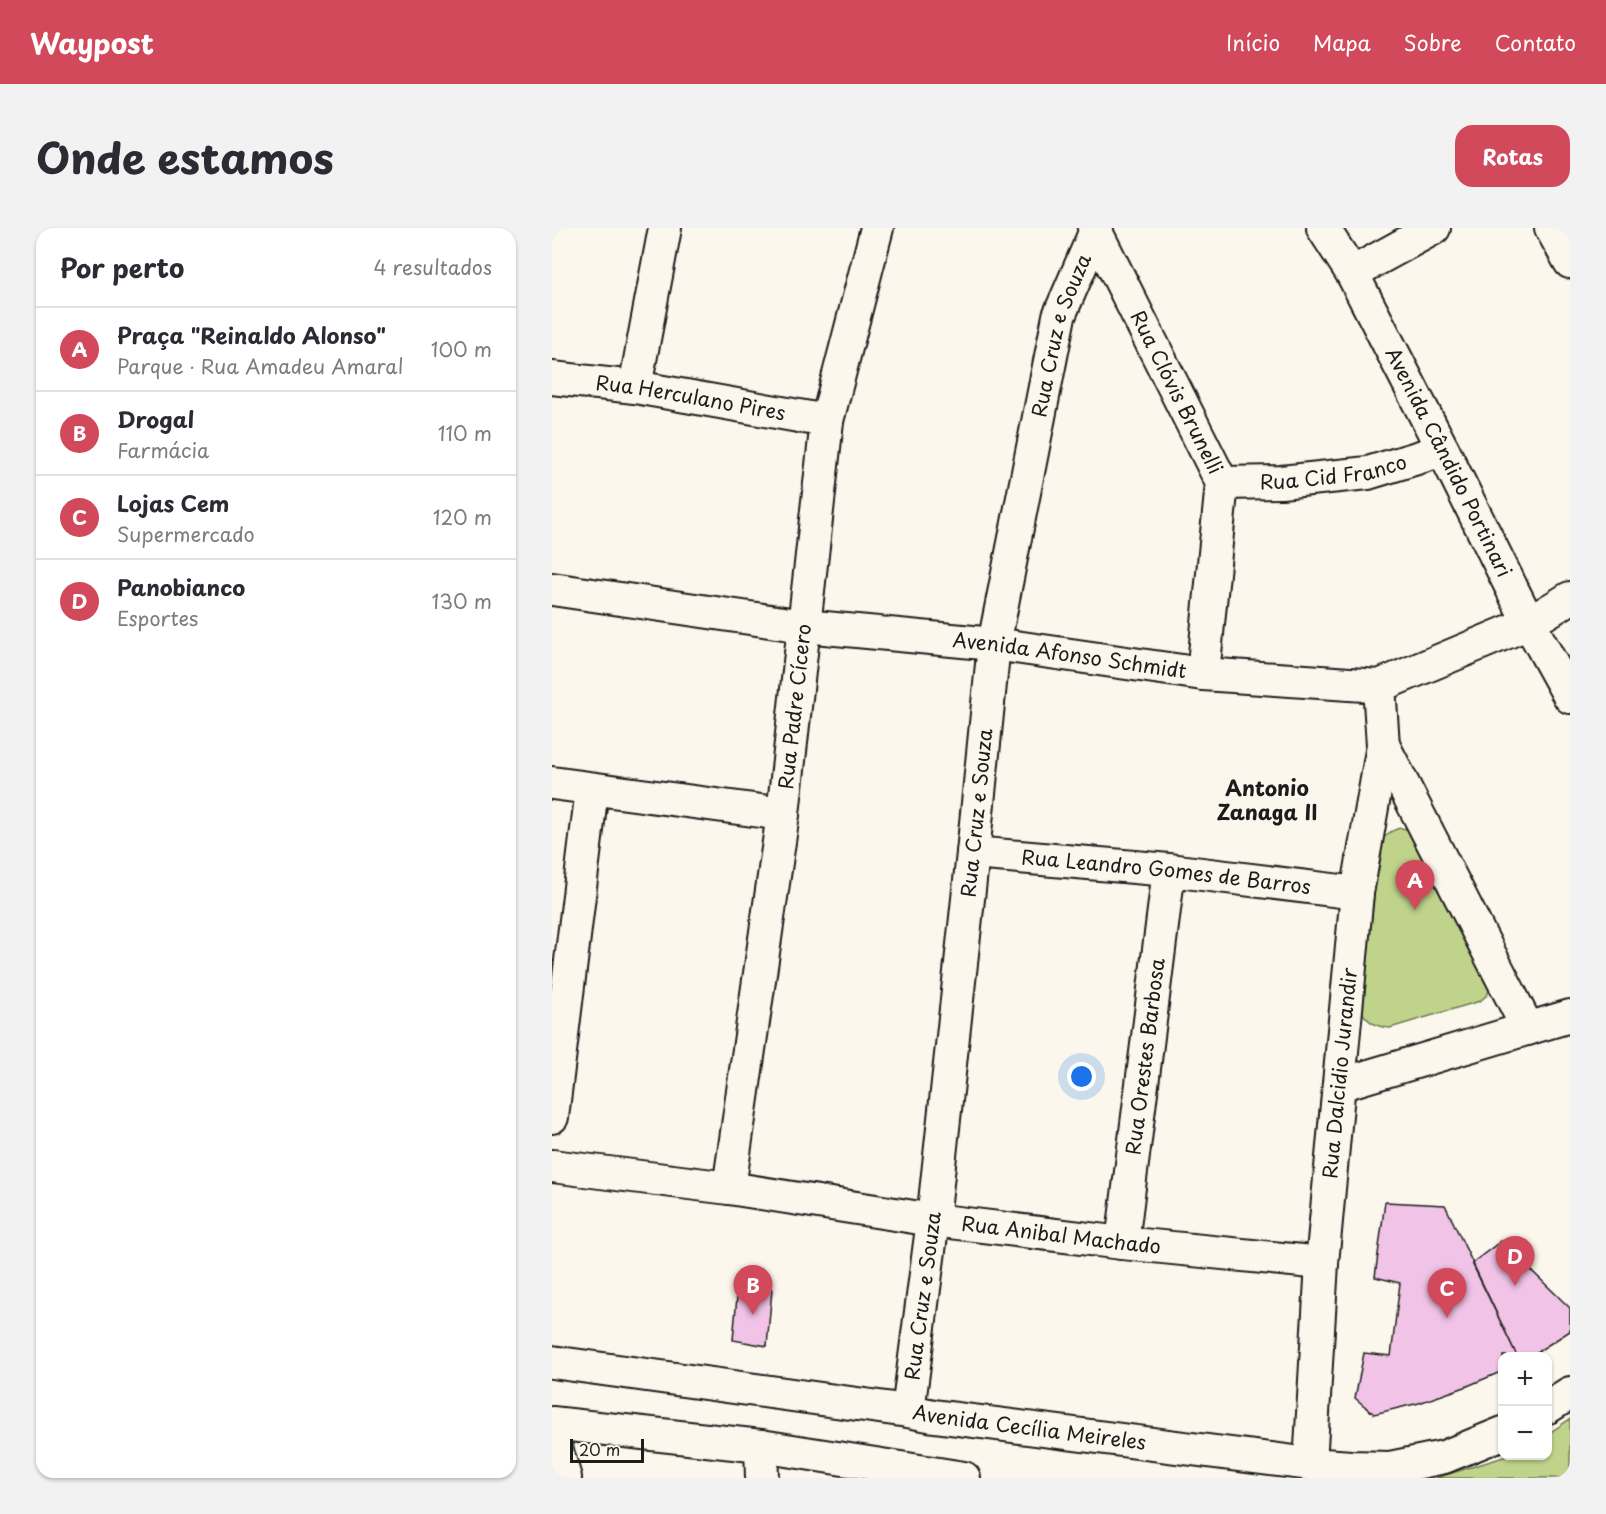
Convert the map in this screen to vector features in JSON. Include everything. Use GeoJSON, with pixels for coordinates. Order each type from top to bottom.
{"type":"FeatureCollection","features":[{"type":"Feature","properties":{"kind":"street"},"geometry":{"type":"LineString","coordinates":[[635,387],[665,228]]}},
{"type":"Feature","properties":{"kind":"street","name":"Rua Padre Cícero"},"geometry":{"type":"LineString","coordinates":[[729,1188],[783,814],[827,421],[878,228]]}},
{"type":"Feature","properties":{"kind":"street","name":"Avenida Cândido Portinari"},"geometry":{"type":"LineString","coordinates":[[1323,228],[1352,273],[1528,623],[1570,697]]}},
{"type":"Feature","properties":{"kind":"street"},"geometry":{"type":"LineString","coordinates":[[1352,273],[1434,228]]}},
{"type":"Feature","properties":{"kind":"street"},"geometry":{"type":"LineString","coordinates":[[1551,228],[1570,262]]}},
{"type":"Feature","properties":{"kind":"street","name":"Rua Clóvis Brunelli"},"geometry":{"type":"LineString","coordinates":[[1096,229],[1222,483],[1203,674]]}},
{"type":"Feature","properties":{"kind":"street","name":"Rua Cruz e Souza"},"geometry":{"type":"LineString","coordinates":[[908,1411],[933,1220],[994,644],[1059,316],[1096,229]]}},
{"type":"Feature","properties":{"kind":"street","name":"Rua Herculano Pires"},"geometry":{"type":"LineString","coordinates":[[552,378],[635,387],[827,421]]}},
{"type":"Feature","properties":{"kind":"street","name":"Rua Cid Franco"},"geometry":{"type":"LineString","coordinates":[[1222,483],[1281,482],[1368,473],[1443,450]]}},
{"type":"Feature","properties":{"kind":"street","name":"Avenida Afonso Schmidt"},"geometry":{"type":"LineString","coordinates":[[552,589],[804,626],[994,644],[1203,674],[1379,686],[1528,623],[1570,598]]}},
{"type":"Feature","properties":{"kind":"street","name":"Rua Dalcidio Jurandir"},"geometry":{"type":"LineString","coordinates":[[1310,1464],[1322,1263],[1357,892],[1383,745],[1379,686]]}},
{"type":"Feature","properties":{"kind":"street"},"geometry":{"type":"LineString","coordinates":[[1383,745],[1528,1029]]}},
{"type":"Feature","properties":{"kind":"street"},"geometry":{"type":"LineString","coordinates":[[552,783],[783,814]]}},
{"type":"Feature","properties":{"kind":"street"},"geometry":{"type":"LineString","coordinates":[[552,1117],[592,789]]}},
{"type":"Feature","properties":{"kind":"street","name":"Rua Leandro Gomes de Barros"},"geometry":{"type":"LineString","coordinates":[[973,853],[1169,870],[1357,892]]}},
{"type":"Feature","properties":{"kind":"street","name":"Rua Orestes Barbosa"},"geometry":{"type":"LineString","coordinates":[[1122,1243],[1169,870]]}},
{"type":"Feature","properties":{"kind":"street"},"geometry":{"type":"LineString","coordinates":[[1339,1085],[1570,1016]]}},
{"type":"Feature","properties":{"kind":"street","name":"Rua Anibal Machado"},"geometry":{"type":"LineString","coordinates":[[552,1166],[729,1188],[933,1220],[1122,1243],[1322,1263]]}},
{"type":"Feature","properties":{"kind":"street","name":"Avenida Cecília Meireles"},"geometry":{"type":"LineString","coordinates":[[552,1362],[934,1416],[1310,1464],[1390,1467],[1444,1457],[1498,1435]]}},
{"type":"Feature","properties":{"kind":"street"},"geometry":{"type":"LineString","coordinates":[[1550,1406],[1570,1393]]}},
{"type":"Feature","properties":{"kind":"street"},"geometry":{"type":"LineString","coordinates":[[552,1423],[761,1446],[947,1477]]}},
{"type":"Feature","properties":{"kind":"street"},"geometry":{"type":"LineString","coordinates":[[552,1434],[565,1478]]}},
{"type":"Feature","properties":{"kind":"street"},"geometry":{"type":"LineString","coordinates":[[761,1446],[762,1478]]}},
{"type":"Feature","properties":{"kind":"green space"},"geometry":{"type":"Polygon","coordinates":[[[1400,828],[1414,832],[1492,984],[1487,995],[1480,1001],[1390,1028],[1372,1023],[1361,1009],[1380,844],[1383,838],[1393,830],[1400,828]]]}},
{"type":"Feature","properties":{"kind":"green space"},"geometry":{"type":"Polygon","coordinates":[[[1570,1419],[1570,1478],[1436,1478],[1498,1459],[1552,1460],[1552,1431],[1570,1419]]]}},
{"type":"Feature","properties":{"kind":"building"},"geometry":{"type":"Polygon","coordinates":[[[1385,1202],[1445,1205],[1515,1352],[1498,1352],[1498,1373],[1419,1403],[1374,1414],[1355,1398],[1364,1353],[1391,1356],[1400,1283],[1375,1277],[1385,1202]]]}},
{"type":"Feature","properties":{"kind":"building"},"geometry":{"type":"Polygon","coordinates":[[[1501,1241],[1570,1308],[1570,1331],[1537,1352],[1515,1352],[1472,1263],[1501,1241]]]}},
{"type":"Feature","properties":{"kind":"building"},"geometry":{"type":"Polygon","coordinates":[[[738,1286],[772,1289],[767,1346],[733,1340],[738,1286]]]}},
{"type":"Feature","properties":{"kind":"place","name":"Praça \"Reinaldo Alonso\""},"geometry":{"type":"Point","coordinates":[1415,910]}},
{"type":"Feature","properties":{"kind":"place","name":"Panobianco"},"geometry":{"type":"Point","coordinates":[1515,1286]}},
{"type":"Feature","properties":{"kind":"place","name":"Drogal"},"geometry":{"type":"Point","coordinates":[753,1315]}},
{"type":"Feature","properties":{"kind":"place","name":"Lojas Cem"},"geometry":{"type":"Point","coordinates":[1447,1318]}},
{"type":"Feature","properties":{"kind":"district","name":"Antonio Zanaga II"},"geometry":{"type":"Point","coordinates":[1267,801]}}]}
